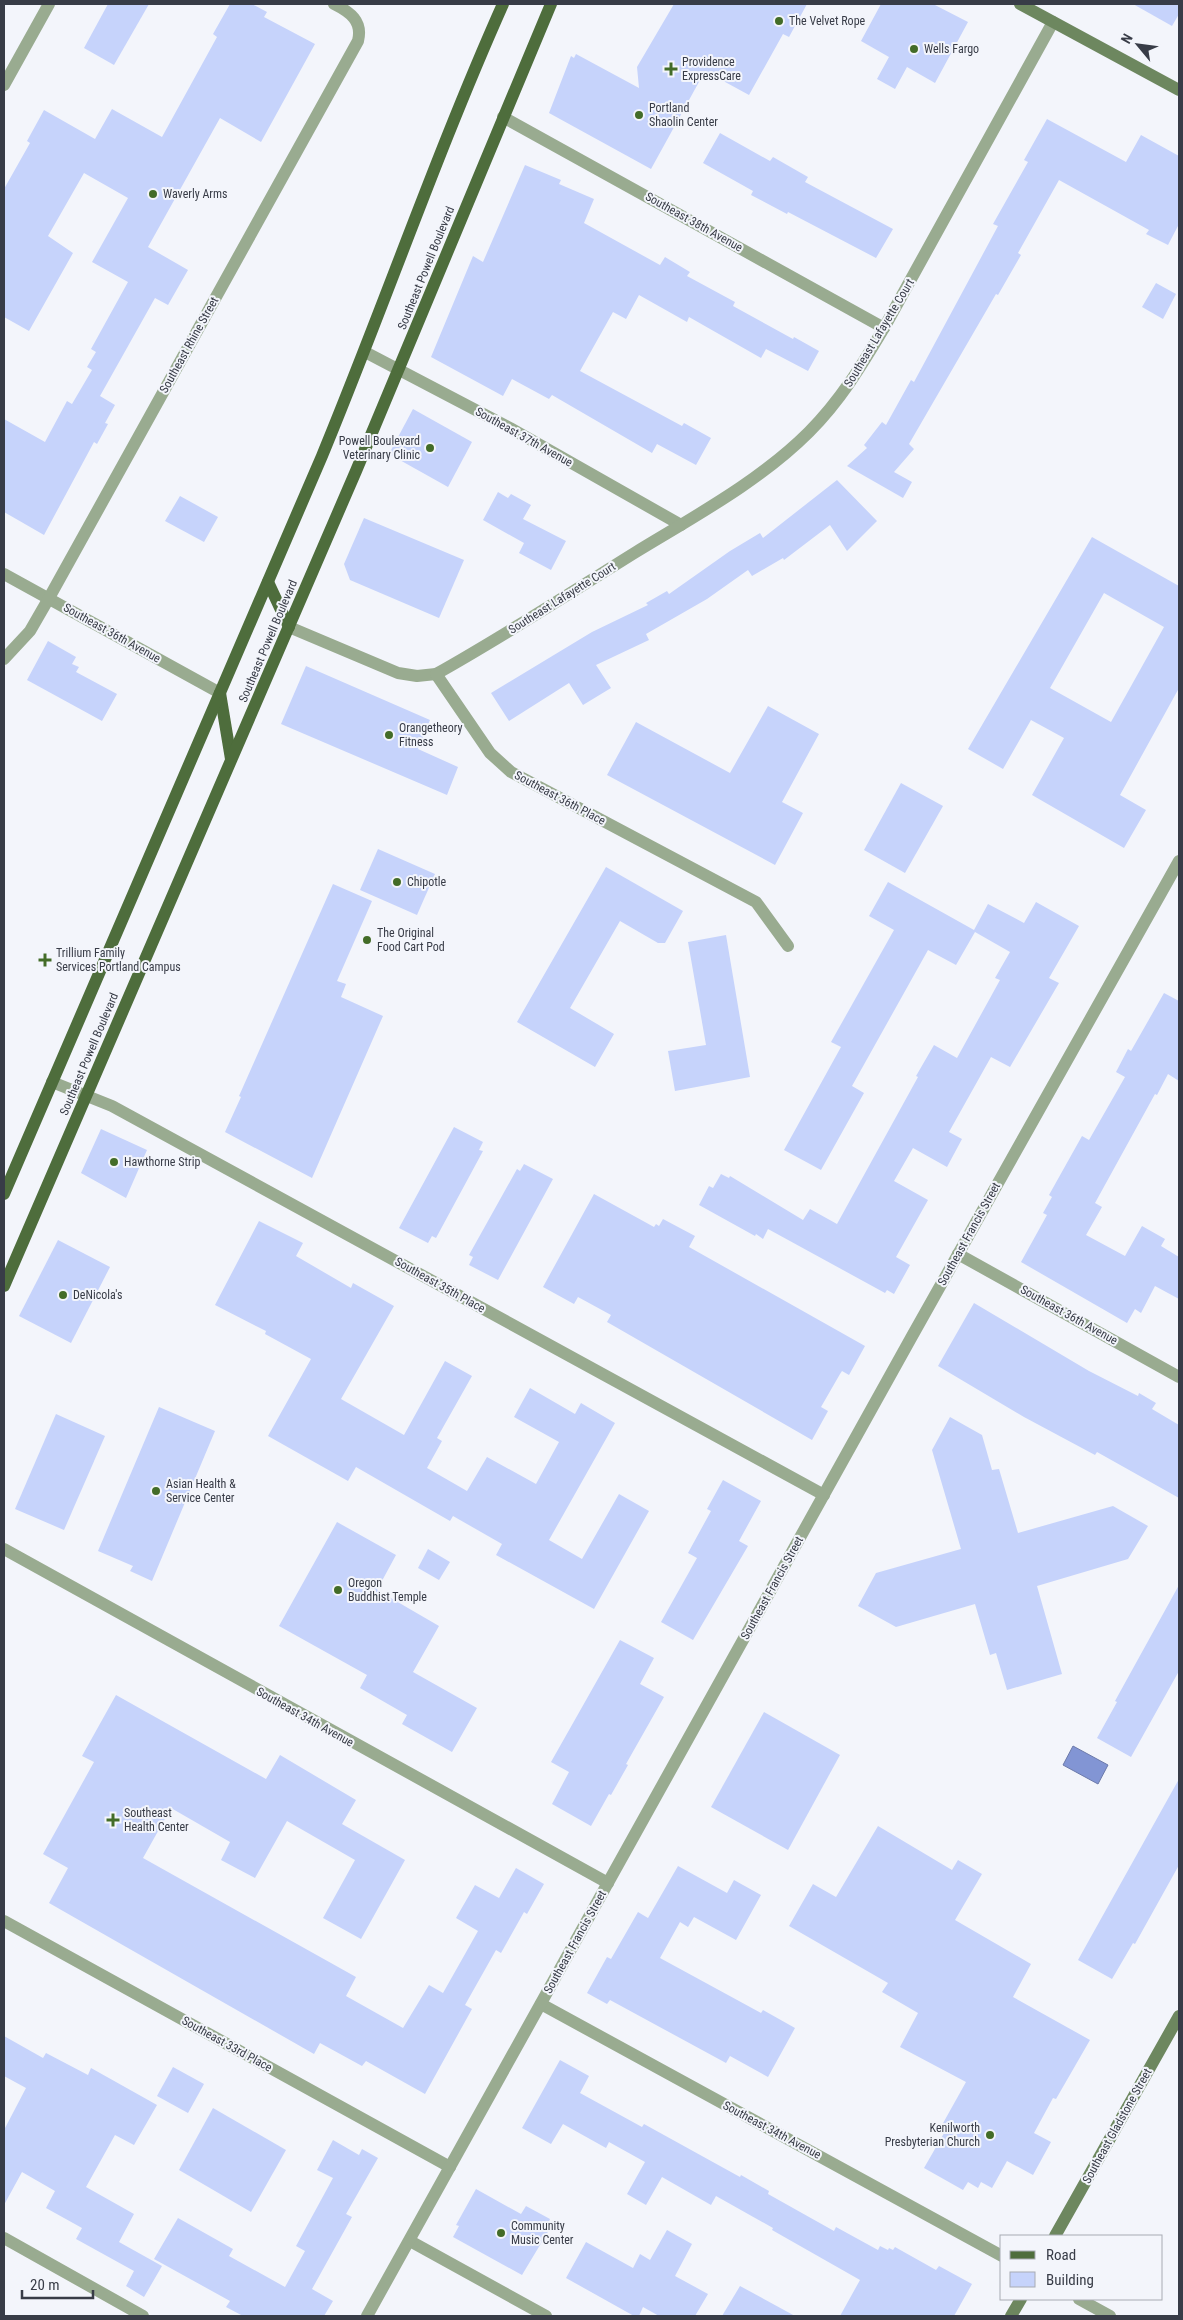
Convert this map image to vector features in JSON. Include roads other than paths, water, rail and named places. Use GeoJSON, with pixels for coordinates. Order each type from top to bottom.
{"type":"FeatureCollection","features":[{"type":"Feature","properties":{"kind":"main road","name":"Southeast Powell Boulevard"},"geometry":{"type":"LineString","coordinates":[[4,1194],[365,352],[462,100],[503,4]]}},
{"type":"Feature","properties":{"kind":"main road","name":"Southeast Powell Boulevard"},"geometry":{"type":"LineString","coordinates":[[4,1286],[399,370],[551,4]]}},
{"type":"Feature","properties":{"kind":"main road"},"geometry":{"type":"LineString","coordinates":[[268,582],[289,627]]}},
{"type":"Feature","properties":{"kind":"main road"},"geometry":{"type":"LineString","coordinates":[[220,693],[231,760]]}},
{"type":"Feature","properties":{"kind":"street"},"geometry":{"type":"LineString","coordinates":[[4,85],[49,4]]}},
{"type":"Feature","properties":{"kind":"street","name":"Southeast Rhine Street"},"geometry":{"type":"LineString","coordinates":[[4,659],[30,631],[49,598],[358,41],[360,33],[359,24],[348,11],[334,4]]}},
{"type":"Feature","properties":{"kind":"street"},"geometry":{"type":"LineString","coordinates":[[1020,4],[1179,90]]}},
{"type":"Feature","properties":{"kind":"street","name":"Southeast Lafayette Court"},"geometry":{"type":"LineString","coordinates":[[436,674],[681,525],[749,481],[792,448],[832,408],[856,375],[884,328],[1053,22]]}},
{"type":"Feature","properties":{"kind":"street","name":"Southeast 38th Avenue"},"geometry":{"type":"LineString","coordinates":[[503,117],[884,328]]}},
{"type":"Feature","properties":{"kind":"street","name":"Southeast 37th Avenue"},"geometry":{"type":"LineString","coordinates":[[365,352],[510,428],[681,525]]}},
{"type":"Feature","properties":{"kind":"street","name":"Southeast 36th Avenue"},"geometry":{"type":"LineString","coordinates":[[4,574],[220,693]]}},
{"type":"Feature","properties":{"kind":"street"},"geometry":{"type":"LineString","coordinates":[[289,627],[398,673],[417,676],[436,674]]}},
{"type":"Feature","properties":{"kind":"street","name":"Southeast 36th Place"},"geometry":{"type":"LineString","coordinates":[[436,674],[490,753],[511,772],[756,902],[788,946]]}},
{"type":"Feature","properties":{"kind":"street","name":"Southeast Francis Street"},"geometry":{"type":"LineString","coordinates":[[367,2316],[1179,861]]}},
{"type":"Feature","properties":{"kind":"street","name":"Southeast 35th Place"},"geometry":{"type":"LineString","coordinates":[[52,1082],[112,1106],[824,1495]]}},
{"type":"Feature","properties":{"kind":"street","name":"Southeast 36th Avenue"},"geometry":{"type":"LineString","coordinates":[[958,1254],[1179,1377]]}},
{"type":"Feature","properties":{"kind":"street","name":"Southeast 34th Avenue"},"geometry":{"type":"LineString","coordinates":[[4,1549],[608,1883]]}},
{"type":"Feature","properties":{"kind":"street","name":"Southeast 33rd Place"},"geometry":{"type":"LineString","coordinates":[[4,1921],[450,2167]]}},
{"type":"Feature","properties":{"kind":"street","name":"Southeast 34th Avenue"},"geometry":{"type":"LineString","coordinates":[[541,2004],[1000,2255]]}},
{"type":"Feature","properties":{"kind":"street","name":"Southeast Gladstone Street"},"geometry":{"type":"LineString","coordinates":[[1056,2235],[1177,2023]]}},
{"type":"Feature","properties":{"kind":"street"},"geometry":{"type":"LineString","coordinates":[[4,2238],[143,2316]]}},
{"type":"Feature","properties":{"kind":"street"},"geometry":{"type":"LineString","coordinates":[[410,2241],[546,2316]]}},
{"type":"Feature","properties":{"kind":"street"},"geometry":{"type":"LineString","coordinates":[[1011,2316],[1019,2300]]}},
{"type":"Feature","properties":{"kind":"street"},"geometry":{"type":"LineString","coordinates":[[1081,2300],[1110,2316]]}},
{"type":"Feature","properties":{"kind":"water"},"geometry":{"type":"Polygon","coordinates":[[[1073,1746],[1108,1765],[1098,1784],[1063,1765],[1073,1746]]]}},
{"type":"Feature","properties":{"kind":"place","name":"The Velvet Rope"},"geometry":{"type":"Point","coordinates":[779,21]}},
{"type":"Feature","properties":{"kind":"place","name":"Wells Fargo"},"geometry":{"type":"Point","coordinates":[914,49]}},
{"type":"Feature","properties":{"kind":"place","name":"Providence ExpressCare"},"geometry":{"type":"Point","coordinates":[671,69]}},
{"type":"Feature","properties":{"kind":"place","name":"Portland Shaolin Center"},"geometry":{"type":"Point","coordinates":[639,115]}},
{"type":"Feature","properties":{"kind":"place","name":"Waverly Arms"},"geometry":{"type":"Point","coordinates":[153,194]}},
{"type":"Feature","properties":{"kind":"place","name":"Powell Boulevard Veterinary Clinic"},"geometry":{"type":"Point","coordinates":[430,448]}},
{"type":"Feature","properties":{"kind":"place","name":"Orangetheory Fitness"},"geometry":{"type":"Point","coordinates":[389,735]}},
{"type":"Feature","properties":{"kind":"place","name":"Chipotle"},"geometry":{"type":"Point","coordinates":[397,882]}},
{"type":"Feature","properties":{"kind":"place","name":"The Original Food Cart Pod"},"geometry":{"type":"Point","coordinates":[367,940]}},
{"type":"Feature","properties":{"kind":"place","name":"Trillium Family Services Portland Campus"},"geometry":{"type":"Point","coordinates":[45,960]}},
{"type":"Feature","properties":{"kind":"place","name":"Hawthorne Strip"},"geometry":{"type":"Point","coordinates":[114,1162]}},
{"type":"Feature","properties":{"kind":"place","name":"DeNicola's"},"geometry":{"type":"Point","coordinates":[63,1295]}},
{"type":"Feature","properties":{"kind":"place","name":"Asian Health & Service Center"},"geometry":{"type":"Point","coordinates":[156,1491]}},
{"type":"Feature","properties":{"kind":"place","name":"Oregon Buddhist Temple"},"geometry":{"type":"Point","coordinates":[338,1590]}},
{"type":"Feature","properties":{"kind":"place","name":"Southeast Health Center"},"geometry":{"type":"Point","coordinates":[113,1820]}},
{"type":"Feature","properties":{"kind":"place","name":"Kenilworth Presbyterian Church"},"geometry":{"type":"Point","coordinates":[990,2135]}},
{"type":"Feature","properties":{"kind":"place","name":"Community Music Center"},"geometry":{"type":"Point","coordinates":[501,2233]}}]}
